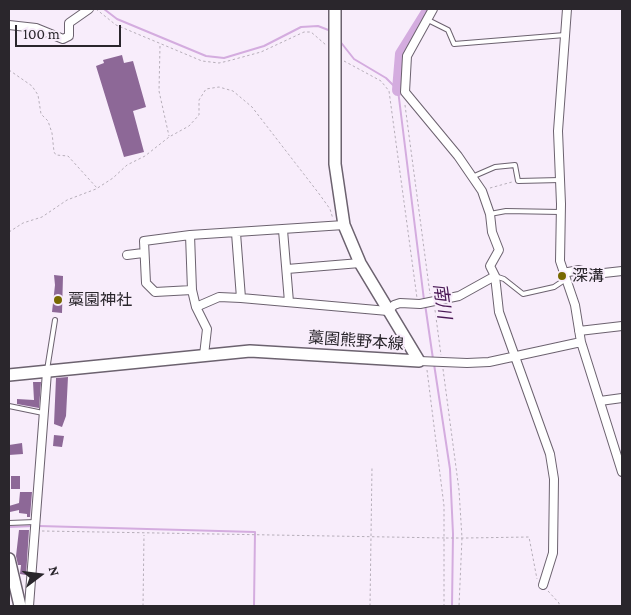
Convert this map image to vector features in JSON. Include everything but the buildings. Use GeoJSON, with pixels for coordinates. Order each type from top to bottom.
{"type":"FeatureCollection","features":[{"type":"Feature","properties":{"kind":"main road","name":"藁園熊野本線"},"geometry":{"type":"LineString","coordinates":[[335,9],[334,164],[339,225],[388,311],[424,362]]}},
{"type":"Feature","properties":{"kind":"main road","name":"藁園熊野本線"},"geometry":{"type":"LineString","coordinates":[[9,375],[204,355],[270,351],[424,362]]}},
{"type":"Feature","properties":{"kind":"main road"},"geometry":{"type":"LineString","coordinates":[[9,559],[20,606]]}},
{"type":"Feature","properties":{"kind":"street"},"geometry":{"type":"LineString","coordinates":[[9,24],[36,28],[63,39],[69,36],[69,23],[89,9]]}},
{"type":"Feature","properties":{"kind":"street"},"geometry":{"type":"LineString","coordinates":[[433,9],[407,56],[406,92],[458,156],[482,192],[490,214],[492,232],[499,250],[490,266],[495,276],[500,312],[550,454],[554,479],[553,553],[543,586]]}},
{"type":"Feature","properties":{"kind":"street"},"geometry":{"type":"LineString","coordinates":[[567,9],[558,131],[560,261],[575,305],[581,342],[622,472]]}},
{"type":"Feature","properties":{"kind":"street"},"geometry":{"type":"LineString","coordinates":[[192,290],[155,292],[146,283],[143,253],[144,241],[339,225]]}},
{"type":"Feature","properties":{"kind":"street"},"geometry":{"type":"LineString","coordinates":[[283,230],[289,302]]}},
{"type":"Feature","properties":{"kind":"street"},"geometry":{"type":"LineString","coordinates":[[236,233],[241,298]]}},
{"type":"Feature","properties":{"kind":"street"},"geometry":{"type":"LineString","coordinates":[[190,236],[192,290],[196,307],[208,329],[204,355]]}},
{"type":"Feature","properties":{"kind":"street"},"geometry":{"type":"LineString","coordinates":[[127,255],[143,253]]}},
{"type":"Feature","properties":{"kind":"street"},"geometry":{"type":"LineString","coordinates":[[287,269],[360,263]]}},
{"type":"Feature","properties":{"kind":"street"},"geometry":{"type":"LineString","coordinates":[[565,276],[579,270],[595,274],[622,271]]}},
{"type":"Feature","properties":{"kind":"street"},"geometry":{"type":"LineString","coordinates":[[196,307],[219,297],[388,311],[400,304],[419,304],[459,296],[495,276]]}},
{"type":"Feature","properties":{"kind":"street"},"geometry":{"type":"LineString","coordinates":[[580,331],[622,326]]}},
{"type":"Feature","properties":{"kind":"street"},"geometry":{"type":"LineString","coordinates":[[424,362],[474,363],[581,342]]}},
{"type":"Feature","properties":{"kind":"street"},"geometry":{"type":"LineString","coordinates":[[29,606],[47,372]]}},
{"type":"Feature","properties":{"kind":"street"},"geometry":{"type":"LineString","coordinates":[[600,401],[622,398]]}},
{"type":"Feature","properties":{"kind":"lane"},"geometry":{"type":"LineString","coordinates":[[428,20],[448,30],[454,44],[565,36]]}},
{"type":"Feature","properties":{"kind":"lane"},"geometry":{"type":"LineString","coordinates":[[472,177],[495,167],[515,165],[518,182],[560,180]]}},
{"type":"Feature","properties":{"kind":"lane"},"geometry":{"type":"LineString","coordinates":[[490,214],[514,210],[560,212]]}},
{"type":"Feature","properties":{"kind":"lane"},"geometry":{"type":"LineString","coordinates":[[495,276],[504,279],[526,293],[554,286],[565,276]]}},
{"type":"Feature","properties":{"kind":"lane"},"geometry":{"type":"LineString","coordinates":[[47,372],[55,320]]}},
{"type":"Feature","properties":{"kind":"lane"},"geometry":{"type":"LineString","coordinates":[[9,406],[44,413]]}},
{"type":"Feature","properties":{"kind":"lane"},"geometry":{"type":"LineString","coordinates":[[9,523],[35,522]]}},
{"type":"Feature","properties":{"kind":"path"},"geometry":{"type":"LineString","coordinates":[[96,9],[116,25],[160,45],[202,61],[219,63],[261,52],[304,32],[311,32],[345,62],[381,81],[388,91],[419,304]]}},
{"type":"Feature","properties":{"kind":"path"},"geometry":{"type":"LineString","coordinates":[[160,45],[160,91],[169,136]]}},
{"type":"Feature","properties":{"kind":"path"},"geometry":{"type":"LineString","coordinates":[[9,70],[32,86],[38,95],[41,114],[48,121],[56,155],[68,156],[98,188]]}},
{"type":"Feature","properties":{"kind":"path"},"geometry":{"type":"LineString","coordinates":[[9,232],[23,223],[42,218],[67,200],[98,188],[127,165],[145,156],[169,136],[189,126],[199,115],[199,100],[206,89],[219,87],[233,91],[252,107],[320,195],[339,225]]}},
{"type":"Feature","properties":{"kind":"path"},"geometry":{"type":"LineString","coordinates":[[406,92],[405,100],[459,490],[462,538],[459,606]]}},
{"type":"Feature","properties":{"kind":"path"},"geometry":{"type":"LineString","coordinates":[[482,192],[499,184],[518,182]]}},
{"type":"Feature","properties":{"kind":"path"},"geometry":{"type":"LineString","coordinates":[[424,362],[444,506],[444,606]]}},
{"type":"Feature","properties":{"kind":"path"},"geometry":{"type":"LineString","coordinates":[[370,606],[372,467]]}},
{"type":"Feature","properties":{"kind":"path"},"geometry":{"type":"LineString","coordinates":[[34,531],[445,538],[529,537]]}},
{"type":"Feature","properties":{"kind":"path"},"geometry":{"type":"LineString","coordinates":[[143,606],[144,534]]}},
{"type":"Feature","properties":{"kind":"waterway"},"geometry":{"type":"LineString","coordinates":[[104,9],[117,19],[206,56],[224,58],[264,46],[301,27],[318,26],[331,31]]}},
{"type":"Feature","properties":{"kind":"waterway","name":"南川"},"geometry":{"type":"LineString","coordinates":[[398,90],[401,54],[429,9]]}},
{"type":"Feature","properties":{"kind":"waterway","name":"南川"},"geometry":{"type":"LineString","coordinates":[[339,40],[354,59],[386,78],[398,90],[424,300]]}},
{"type":"Feature","properties":{"kind":"waterway","name":"南川"},"geometry":{"type":"LineString","coordinates":[[425,304],[433,359]]}},
{"type":"Feature","properties":{"kind":"waterway","name":"南川"},"geometry":{"type":"LineString","coordinates":[[434,364],[450,469],[453,534],[452,606]]}},
{"type":"Feature","properties":{"kind":"waterway"},"geometry":{"type":"LineString","coordinates":[[9,527],[34,526]]}},
{"type":"Feature","properties":{"kind":"waterway"},"geometry":{"type":"LineString","coordinates":[[39,526],[255,532],[254,606]]}},
{"type":"Feature","properties":{"kind":"place","name":"深溝"},"geometry":{"type":"Point","coordinates":[562,276]}},
{"type":"Feature","properties":{"kind":"place","name":"藁園神社"},"geometry":{"type":"Point","coordinates":[58,300]}}]}
